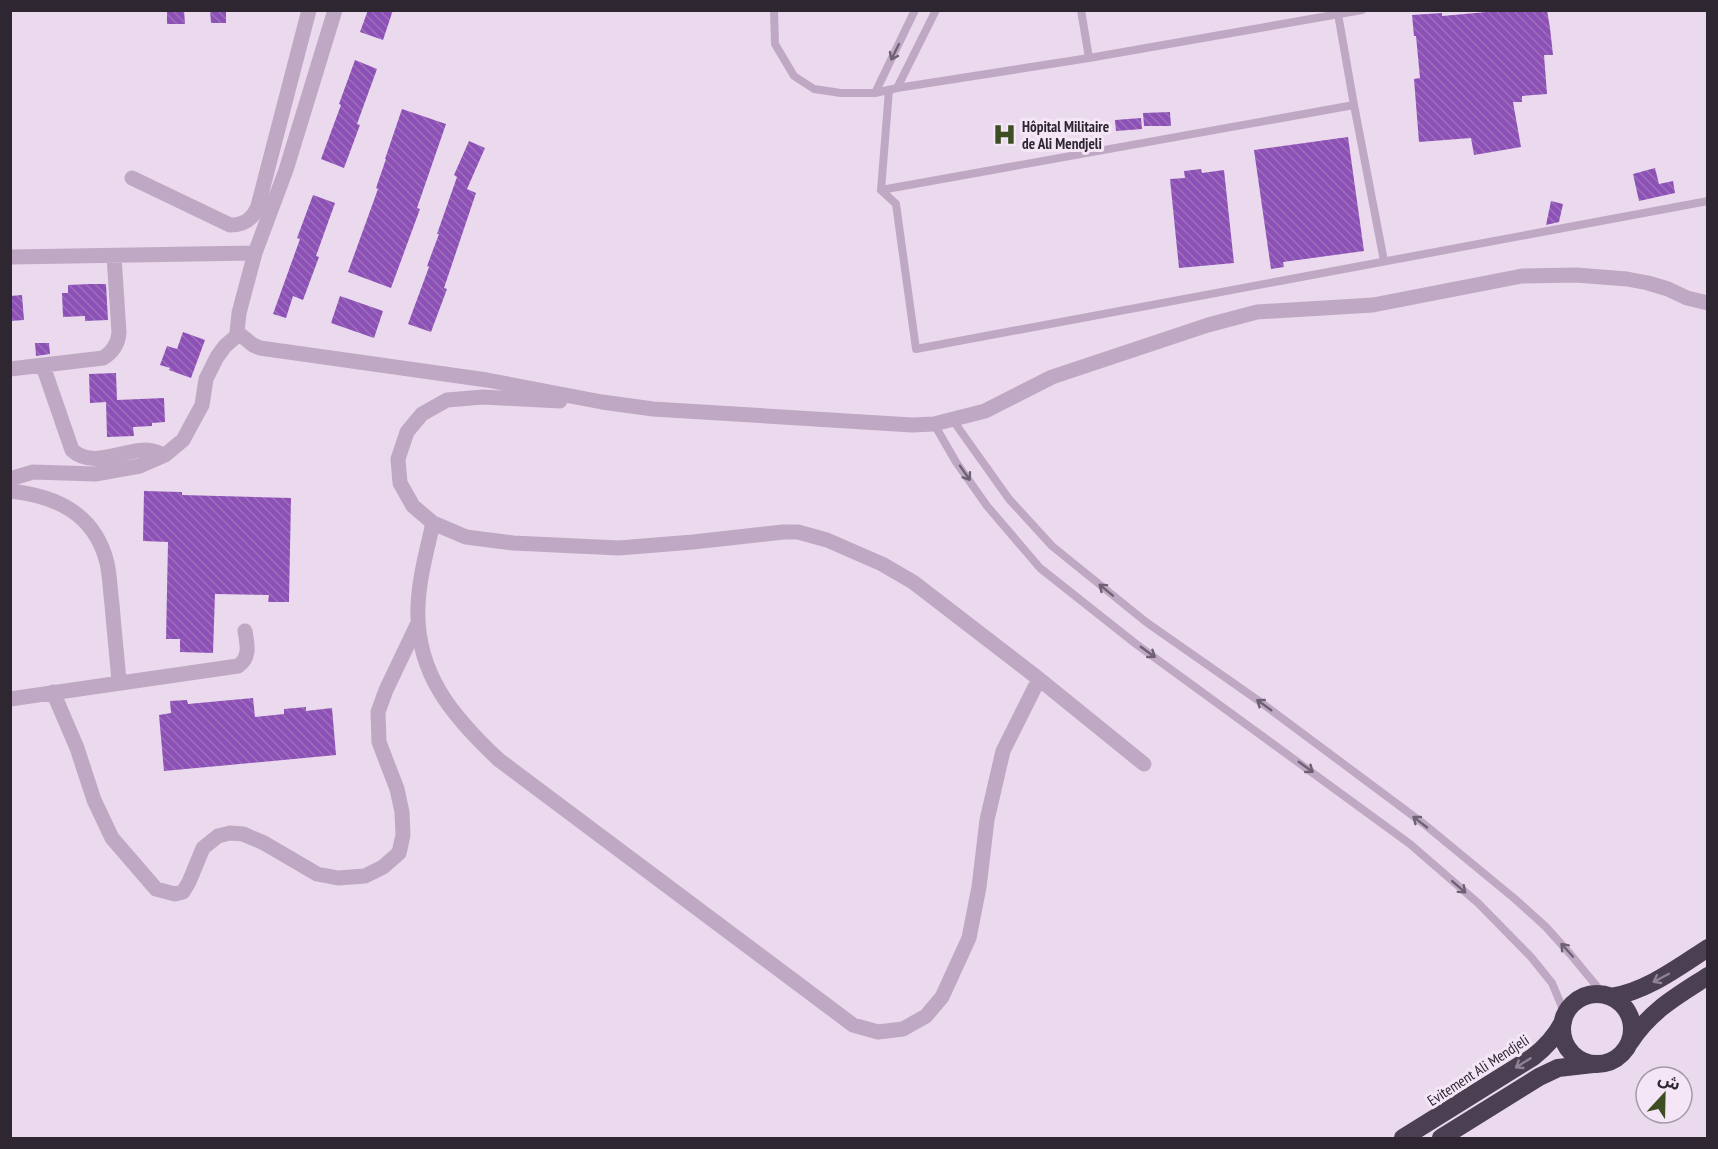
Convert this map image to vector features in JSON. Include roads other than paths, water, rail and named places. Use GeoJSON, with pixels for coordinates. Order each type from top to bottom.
{"type":"FeatureCollection","features":[{"type":"Feature","properties":{"kind":"highway"},"geometry":{"type":"LineString","coordinates":[[1593,1064],[1582,1061],[1572,1054],[1562,1034],[1564,1018],[1572,1005],[1581,998],[1592,995],[1624,995],[1640,989],[1670,973],[1707,948]]}},
{"type":"Feature","properties":{"kind":"highway"},"geometry":{"type":"LineString","coordinates":[[1441,1138],[1539,1077],[1558,1068],[1604,1064],[1613,1060],[1622,1054],[1649,1016],[1707,976]]}},
{"type":"Feature","properties":{"kind":"highway"},"geometry":{"type":"LineString","coordinates":[[1607,996],[1620,1004],[1627,1012],[1631,1023],[1628,1046]]}},
{"type":"Feature","properties":{"kind":"highway","name":"Evitement Ali Mendjeli"},"geometry":{"type":"LineString","coordinates":[[1402,1138],[1546,1047],[1556,1035],[1564,1018]]}},
{"type":"Feature","properties":{"kind":"street"},"geometry":{"type":"LineString","coordinates":[[132,178],[230,225],[238,225],[250,218],[258,206],[309,10]]}},
{"type":"Feature","properties":{"kind":"street"},"geometry":{"type":"LineString","coordinates":[[335,10],[286,170],[255,253],[239,313],[236,327],[239,334],[260,348],[487,380],[602,402],[653,409],[912,425],[934,424],[985,411],[1062,374],[1208,325],[1257,312],[1373,305],[1522,276],[1576,275],[1627,279],[1648,283],[1707,303]]}},
{"type":"Feature","properties":{"kind":"street"},"geometry":{"type":"LineString","coordinates":[[10,257],[255,253]]}},
{"type":"Feature","properties":{"kind":"street"},"geometry":{"type":"LineString","coordinates":[[10,369],[104,358],[112,351],[116,346],[119,333],[114,256]]}},
{"type":"Feature","properties":{"kind":"street"},"geometry":{"type":"LineString","coordinates":[[10,479],[33,472],[94,474],[140,465],[165,455],[183,440],[202,405],[206,379],[217,357],[225,346],[239,334]]}},
{"type":"Feature","properties":{"kind":"street"},"geometry":{"type":"LineString","coordinates":[[44,366],[72,450],[76,454],[106,458],[148,450],[165,455]]}},
{"type":"Feature","properties":{"kind":"street"},"geometry":{"type":"LineString","coordinates":[[602,402],[483,397],[447,400],[422,414],[407,432],[398,459],[400,483],[413,506],[433,523],[466,537],[619,548],[783,531],[813,535],[827,540],[882,564],[913,582],[1144,764]]}},
{"type":"Feature","properties":{"kind":"street"},"geometry":{"type":"LineString","coordinates":[[10,491],[49,498],[61,503],[83,519],[99,540],[108,565],[119,682]]}},
{"type":"Feature","properties":{"kind":"street"},"geometry":{"type":"LineString","coordinates":[[433,523],[420,580],[417,625],[422,655],[434,682],[452,712],[499,760],[853,1025],[878,1032],[903,1029],[926,1016],[942,996],[969,938],[979,887],[987,820],[1003,751],[1039,679]]}},
{"type":"Feature","properties":{"kind":"street"},"geometry":{"type":"LineString","coordinates":[[53,692],[77,748],[94,800],[112,838],[156,889],[175,894],[183,891],[203,848],[218,836],[230,833],[243,834],[264,843],[317,874],[338,878],[365,876],[383,867],[399,853],[403,835],[402,812],[397,789],[379,742],[378,712],[417,625]]}},
{"type":"Feature","properties":{"kind":"street"},"geometry":{"type":"LineString","coordinates":[[10,699],[238,666],[245,661],[247,656],[245,631]]}},
{"type":"Feature","properties":{"kind":"lane"},"geometry":{"type":"LineString","coordinates":[[774,10],[775,44],[794,76],[814,89],[841,93],[875,93],[1362,10]]}},
{"type":"Feature","properties":{"kind":"lane"},"geometry":{"type":"LineString","coordinates":[[875,93],[915,10]]}},
{"type":"Feature","properties":{"kind":"lane"},"geometry":{"type":"LineString","coordinates":[[881,190],[893,89],[936,10]]}},
{"type":"Feature","properties":{"kind":"lane"},"geometry":{"type":"LineString","coordinates":[[1081,10],[1089,58]]}},
{"type":"Feature","properties":{"kind":"lane"},"geometry":{"type":"LineString","coordinates":[[1338,14],[1384,261]]}},
{"type":"Feature","properties":{"kind":"lane"},"geometry":{"type":"LineString","coordinates":[[881,190],[1354,105]]}},
{"type":"Feature","properties":{"kind":"lane"},"geometry":{"type":"LineString","coordinates":[[881,190],[896,204],[916,349],[1707,201]]}},
{"type":"Feature","properties":{"kind":"lane"},"geometry":{"type":"LineString","coordinates":[[952,419],[1009,499],[1052,546],[1146,622],[1259,701],[1424,824],[1546,927],[1607,996]]}},
{"type":"Feature","properties":{"kind":"lane"},"geometry":{"type":"LineString","coordinates":[[934,424],[956,462],[987,506],[1040,568],[1136,644],[1410,844],[1478,903],[1532,957],[1552,983],[1564,1018]]}},
{"type":"Feature","properties":{"kind":"place","name":"Hôpital Militaire de Ali Mendjeli"},"geometry":{"type":"Point","coordinates":[1004,135]}}]}
